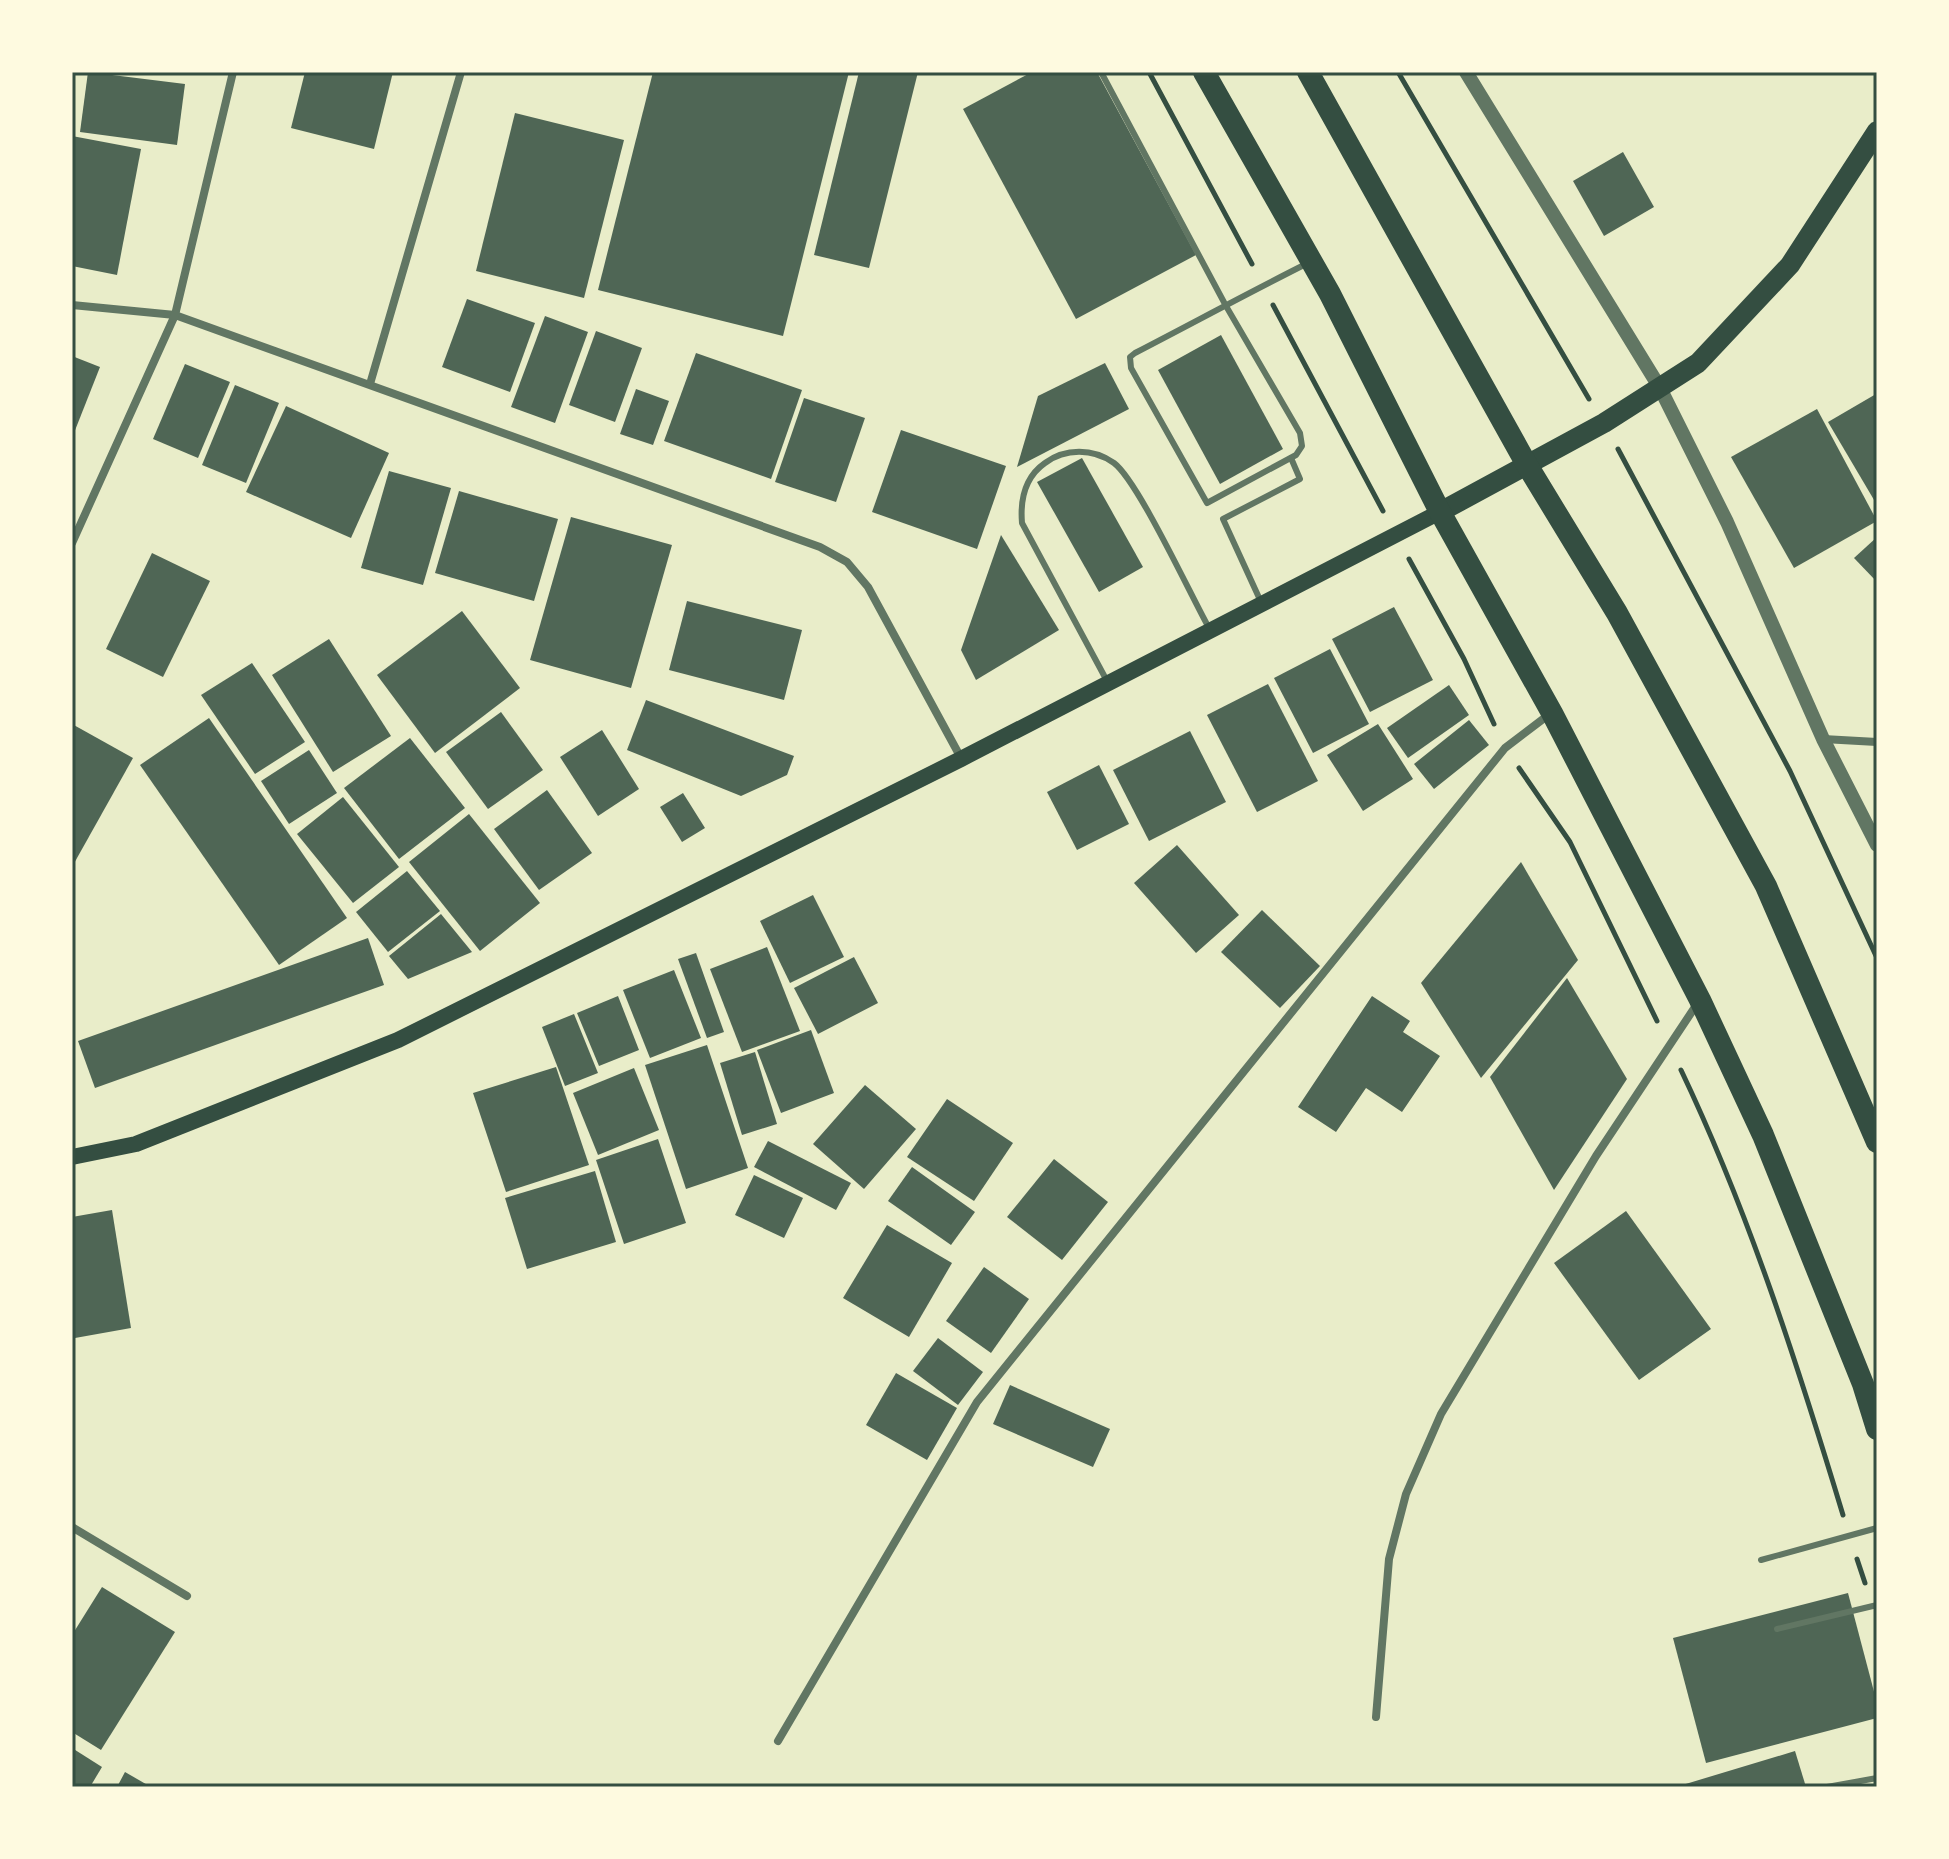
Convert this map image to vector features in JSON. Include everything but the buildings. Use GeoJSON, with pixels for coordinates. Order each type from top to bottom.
{"type":"FeatureCollection","features":[{"type":"Feature","properties":{"kind":"highway"},"geometry":{"type":"LineString","coordinates":[[1204,72],[1311,261],[1440,512],[1552,713],[1700,1000],[1763,1135],[1863,1384],[1877,1429]]}},
{"type":"Feature","properties":{"kind":"highway"},"geometry":{"type":"LineString","coordinates":[[1308,72],[1527,465],[1617,613],[1766,886],[1877,1142]]}},
{"type":"Feature","properties":{"kind":"main road"},"geometry":{"type":"LineString","coordinates":[[72,1157],[136,1144],[398,1040],[1211,632],[1604,423],[1698,363],[1790,265],[1877,131]]}},
{"type":"Feature","properties":{"kind":"street"},"geometry":{"type":"LineString","coordinates":[[72,543],[175,315],[233,72]]}},
{"type":"Feature","properties":{"kind":"street"},"geometry":{"type":"LineString","coordinates":[[370,384],[461,72]]}},
{"type":"Feature","properties":{"kind":"street"},"geometry":{"type":"LineString","coordinates":[[1466,72],[1660,388],[1727,522],[1823,739],[1877,845]]}},
{"type":"Feature","properties":{"kind":"street"},"geometry":{"type":"LineString","coordinates":[[72,305],[175,315],[820,547],[847,562],[868,587],[961,759]]}},
{"type":"Feature","properties":{"kind":"street"},"geometry":{"type":"LineString","coordinates":[[778,1741],[977,1402],[1505,748],[1552,713]]}},
{"type":"Feature","properties":{"kind":"street"},"geometry":{"type":"LineString","coordinates":[[1823,739],[1877,742]]}},
{"type":"Feature","properties":{"kind":"street"},"geometry":{"type":"LineString","coordinates":[[1376,1717],[1389,1559],[1406,1494],[1441,1414],[1596,1156],[1700,1000]]}},
{"type":"Feature","properties":{"kind":"street"},"geometry":{"type":"LineString","coordinates":[[72,1527],[187,1596]]}},
{"type":"Feature","properties":{"kind":"lane"},"geometry":{"type":"LineString","coordinates":[[1101,72],[1226,306],[1300,433],[1302,446],[1291,458],[1207,503],[1129,361],[1135,353],[1226,306],[1311,261]]}},
{"type":"Feature","properties":{"kind":"lane"},"geometry":{"type":"LineString","coordinates":[[1109,684],[1022,523],[1020,507],[1030,477],[1053,457],[1084,451],[1100,455],[1124,473],[1211,632]]}},
{"type":"Feature","properties":{"kind":"lane"},"geometry":{"type":"LineString","coordinates":[[1263,605],[1223,519],[1300,479],[1291,458]]}},
{"type":"Feature","properties":{"kind":"lane"},"geometry":{"type":"LineString","coordinates":[[1761,1560],[1877,1528]]}},
{"type":"Feature","properties":{"kind":"lane"},"geometry":{"type":"LineString","coordinates":[[1777,1629],[1875,1606]]}},
{"type":"Feature","properties":{"kind":"lane"},"geometry":{"type":"LineString","coordinates":[[1827,1787],[1877,1778]]}},
{"type":"Feature","properties":{"kind":"path"},"geometry":{"type":"LineString","coordinates":[[1149,72],[1464,659],[1505,748],[1570,842],[1720,1152],[1792,1349],[1849,1536],[1875,1606]]}},
{"type":"Feature","properties":{"kind":"path"},"geometry":{"type":"LineString","coordinates":[[1398,72],[1604,423],[1790,771],[1877,958]]}}]}
